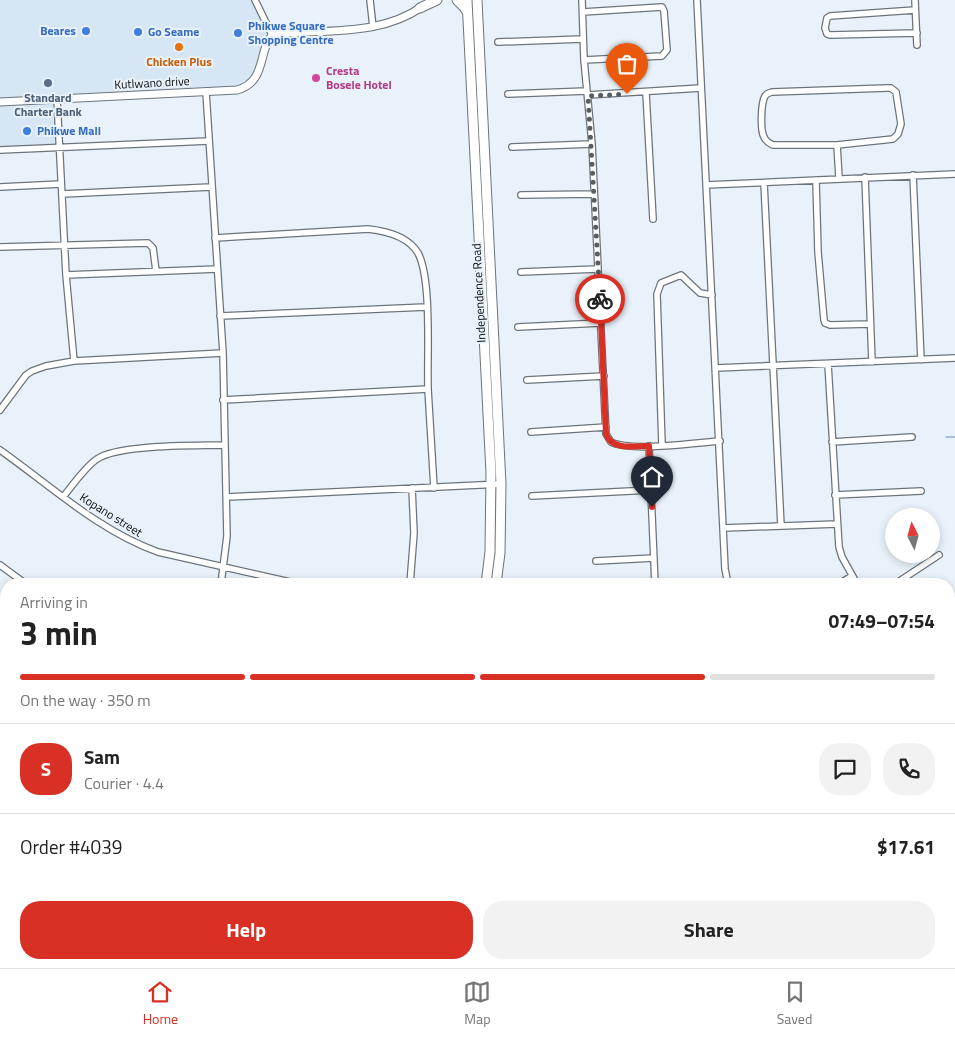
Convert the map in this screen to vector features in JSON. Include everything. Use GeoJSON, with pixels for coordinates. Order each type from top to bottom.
{"type":"FeatureCollection","features":[{"type":"Feature","properties":{"kind":"main road"},"geometry":{"type":"LineString","coordinates":[[420,8],[437,0]]}},
{"type":"Feature","properties":{"kind":"main road"},"geometry":{"type":"LineString","coordinates":[[457,0],[464,7],[468,15]]}},
{"type":"Feature","properties":{"kind":"main road","name":"Independence Road"},"geometry":{"type":"LineString","coordinates":[[468,0],[491,485],[490,552],[487,578]]}},
{"type":"Feature","properties":{"kind":"main road","name":"Independence Road"},"geometry":{"type":"LineString","coordinates":[[477,0],[501,484],[500,553],[497,578]]}},
{"type":"Feature","properties":{"kind":"street"},"geometry":{"type":"LineString","coordinates":[[255,0],[272,35],[373,27],[404,17],[431,0]]}},
{"type":"Feature","properties":{"kind":"street"},"geometry":{"type":"LineString","coordinates":[[370,0],[373,27]]}},
{"type":"Feature","properties":{"kind":"street"},"geometry":{"type":"LineString","coordinates":[[582,0],[584,60],[592,144],[608,439],[616,445],[649,446],[720,441]]}},
{"type":"Feature","properties":{"kind":"street"},"geometry":{"type":"LineString","coordinates":[[697,0],[727,578]]}},
{"type":"Feature","properties":{"kind":"street"},"geometry":{"type":"LineString","coordinates":[[915,0],[917,45]]}},
{"type":"Feature","properties":{"kind":"street"},"geometry":{"type":"LineString","coordinates":[[583,12],[662,8],[664,11],[667,50],[662,56],[584,60]]}},
{"type":"Feature","properties":{"kind":"street"},"geometry":{"type":"LineString","coordinates":[[916,10],[830,16],[827,18],[825,28],[830,36],[916,33]]}},
{"type":"Feature","properties":{"kind":"street","name":"Kutlwano drive"},"geometry":{"type":"LineString","coordinates":[[0,102],[237,90],[249,85],[258,72],[272,35]]}},
{"type":"Feature","properties":{"kind":"street"},"geometry":{"type":"LineString","coordinates":[[498,42],[584,39]]}},
{"type":"Feature","properties":{"kind":"street"},"geometry":{"type":"LineString","coordinates":[[508,94],[646,93],[701,88]]}},
{"type":"Feature","properties":{"kind":"street"},"geometry":{"type":"LineString","coordinates":[[887,88],[891,88],[896,92],[901,124],[898,134],[892,139],[882,141],[837,145],[773,145],[768,143],[763,136],[762,130],[762,109],[767,94],[772,92],[887,88]]}},
{"type":"Feature","properties":{"kind":"street"},"geometry":{"type":"LineString","coordinates":[[206,92],[222,353],[227,497],[227,536],[222,578]]}},
{"type":"Feature","properties":{"kind":"street"},"geometry":{"type":"LineString","coordinates":[[646,93],[653,219]]}},
{"type":"Feature","properties":{"kind":"street"},"geometry":{"type":"LineString","coordinates":[[57,99],[64,245],[74,361]]}},
{"type":"Feature","properties":{"kind":"street"},"geometry":{"type":"LineString","coordinates":[[0,150],[209,141]]}},
{"type":"Feature","properties":{"kind":"street"},"geometry":{"type":"LineString","coordinates":[[512,147],[592,144]]}},
{"type":"Feature","properties":{"kind":"street"},"geometry":{"type":"LineString","coordinates":[[837,145],[839,178]]}},
{"type":"Feature","properties":{"kind":"street"},"geometry":{"type":"LineString","coordinates":[[706,185],[955,174]]}},
{"type":"Feature","properties":{"kind":"street"},"geometry":{"type":"LineString","coordinates":[[913,175],[921,360]]}},
{"type":"Feature","properties":{"kind":"street"},"geometry":{"type":"LineString","coordinates":[[865,177],[872,362]]}},
{"type":"Feature","properties":{"kind":"street"},"geometry":{"type":"LineString","coordinates":[[816,180],[818,252],[825,323],[830,325],[870,324]]}},
{"type":"Feature","properties":{"kind":"street"},"geometry":{"type":"LineString","coordinates":[[764,182],[781,526]]}},
{"type":"Feature","properties":{"kind":"street"},"geometry":{"type":"LineString","coordinates":[[0,187],[61,184]]}},
{"type":"Feature","properties":{"kind":"street"},"geometry":{"type":"LineString","coordinates":[[62,194],[211,187]]}},
{"type":"Feature","properties":{"kind":"street"},"geometry":{"type":"LineString","coordinates":[[521,195],[594,194]]}},
{"type":"Feature","properties":{"kind":"street"},"geometry":{"type":"LineString","coordinates":[[215,238],[368,229],[386,232],[406,241],[418,254],[422,263],[425,284],[428,389],[434,488]]}},
{"type":"Feature","properties":{"kind":"street"},"geometry":{"type":"LineString","coordinates":[[0,248],[148,243],[153,248],[156,271]]}},
{"type":"Feature","properties":{"kind":"street"},"geometry":{"type":"LineString","coordinates":[[66,275],[217,269]]}},
{"type":"Feature","properties":{"kind":"street"},"geometry":{"type":"LineString","coordinates":[[521,272],[598,269]]}},
{"type":"Feature","properties":{"kind":"street"},"geometry":{"type":"LineString","coordinates":[[662,445],[657,294],[661,283],[681,275],[700,293],[712,295]]}},
{"type":"Feature","properties":{"kind":"street"},"geometry":{"type":"LineString","coordinates":[[220,316],[426,307]]}},
{"type":"Feature","properties":{"kind":"street"},"geometry":{"type":"LineString","coordinates":[[518,327],[601,323]]}},
{"type":"Feature","properties":{"kind":"street"},"geometry":{"type":"LineString","coordinates":[[0,410],[19,383],[32,371],[46,366],[74,361],[222,353]]}},
{"type":"Feature","properties":{"kind":"street"},"geometry":{"type":"LineString","coordinates":[[716,368],[955,358]]}},
{"type":"Feature","properties":{"kind":"street"},"geometry":{"type":"LineString","coordinates":[[828,364],[839,547],[852,576],[849,578]]}},
{"type":"Feature","properties":{"kind":"street"},"geometry":{"type":"LineString","coordinates":[[527,380],[604,376]]}},
{"type":"Feature","properties":{"kind":"street"},"geometry":{"type":"LineString","coordinates":[[223,400],[428,389]]}},
{"type":"Feature","properties":{"kind":"street"},"geometry":{"type":"LineString","coordinates":[[530,432],[606,428]]}},
{"type":"Feature","properties":{"kind":"street"},"geometry":{"type":"LineString","coordinates":[[832,442],[912,437]]}},
{"type":"Feature","properties":{"kind":"street"},"geometry":{"type":"LineString","coordinates":[[63,496],[96,459],[116,452],[134,449],[225,445]]}},
{"type":"Feature","properties":{"kind":"street"},"geometry":{"type":"LineString","coordinates":[[649,446],[655,578]]}},
{"type":"Feature","properties":{"kind":"street","name":"Kopano street"},"geometry":{"type":"LineString","coordinates":[[0,450],[109,529],[138,545],[158,552],[273,578]]}},
{"type":"Feature","properties":{"kind":"street"},"geometry":{"type":"LineString","coordinates":[[227,497],[501,484]]}},
{"type":"Feature","properties":{"kind":"street"},"geometry":{"type":"LineString","coordinates":[[411,578],[414,540],[412,488]]}},
{"type":"Feature","properties":{"kind":"street"},"geometry":{"type":"LineString","coordinates":[[532,496],[651,490]]}},
{"type":"Feature","properties":{"kind":"street"},"geometry":{"type":"LineString","coordinates":[[835,495],[921,490]]}},
{"type":"Feature","properties":{"kind":"street"},"geometry":{"type":"LineString","coordinates":[[724,528],[837,524]]}},
{"type":"Feature","properties":{"kind":"street"},"geometry":{"type":"LineString","coordinates":[[596,561],[654,558]]}},
{"type":"Feature","properties":{"kind":"street"},"geometry":{"type":"LineString","coordinates":[[904,578],[927,563]]}},
{"type":"Feature","properties":{"kind":"street"},"geometry":{"type":"LineString","coordinates":[[0,565],[18,578]]}},
{"type":"Feature","properties":{"kind":"shaded area"},"geometry":{"type":"Polygon","coordinates":[[[0,0],[254,0],[274,34],[258,72],[246,87],[57,99],[59,147],[0,150],[0,0]]]}},
{"type":"Feature","properties":{"kind":"waterway"},"geometry":{"type":"LineString","coordinates":[[946,437],[955,437]]}},
{"type":"Feature","properties":{"kind":"way so far"},"geometry":{"type":"LineString","coordinates":[[600,299],[588,96],[627,94]]}},
{"type":"Feature","properties":{"kind":"place","name":"Beares"},"geometry":{"type":"Point","coordinates":[86,31]}},
{"type":"Feature","properties":{"kind":"place","name":"Go Seame"},"geometry":{"type":"Point","coordinates":[138,32]}},
{"type":"Feature","properties":{"kind":"place","name":"Phikwe Square Shopping Centre"},"geometry":{"type":"Point","coordinates":[238,33]}},
{"type":"Feature","properties":{"kind":"place","name":"Chicken Plus"},"geometry":{"type":"Point","coordinates":[179,47]}},
{"type":"Feature","properties":{"kind":"place","name":"Cresta Bosele Hotel"},"geometry":{"type":"Point","coordinates":[316,78]}},
{"type":"Feature","properties":{"kind":"place","name":"Standard Charter Bank"},"geometry":{"type":"Point","coordinates":[48,83]}},
{"type":"Feature","properties":{"kind":"place","name":"Phikwe Mall"},"geometry":{"type":"Point","coordinates":[27,131]}},
{"type":"Feature","properties":{"kind":"route"},"geometry":{"type":"LineString","coordinates":[[600,299],[606,434],[608,439],[616,445],[649,446],[652,507]]}}]}
